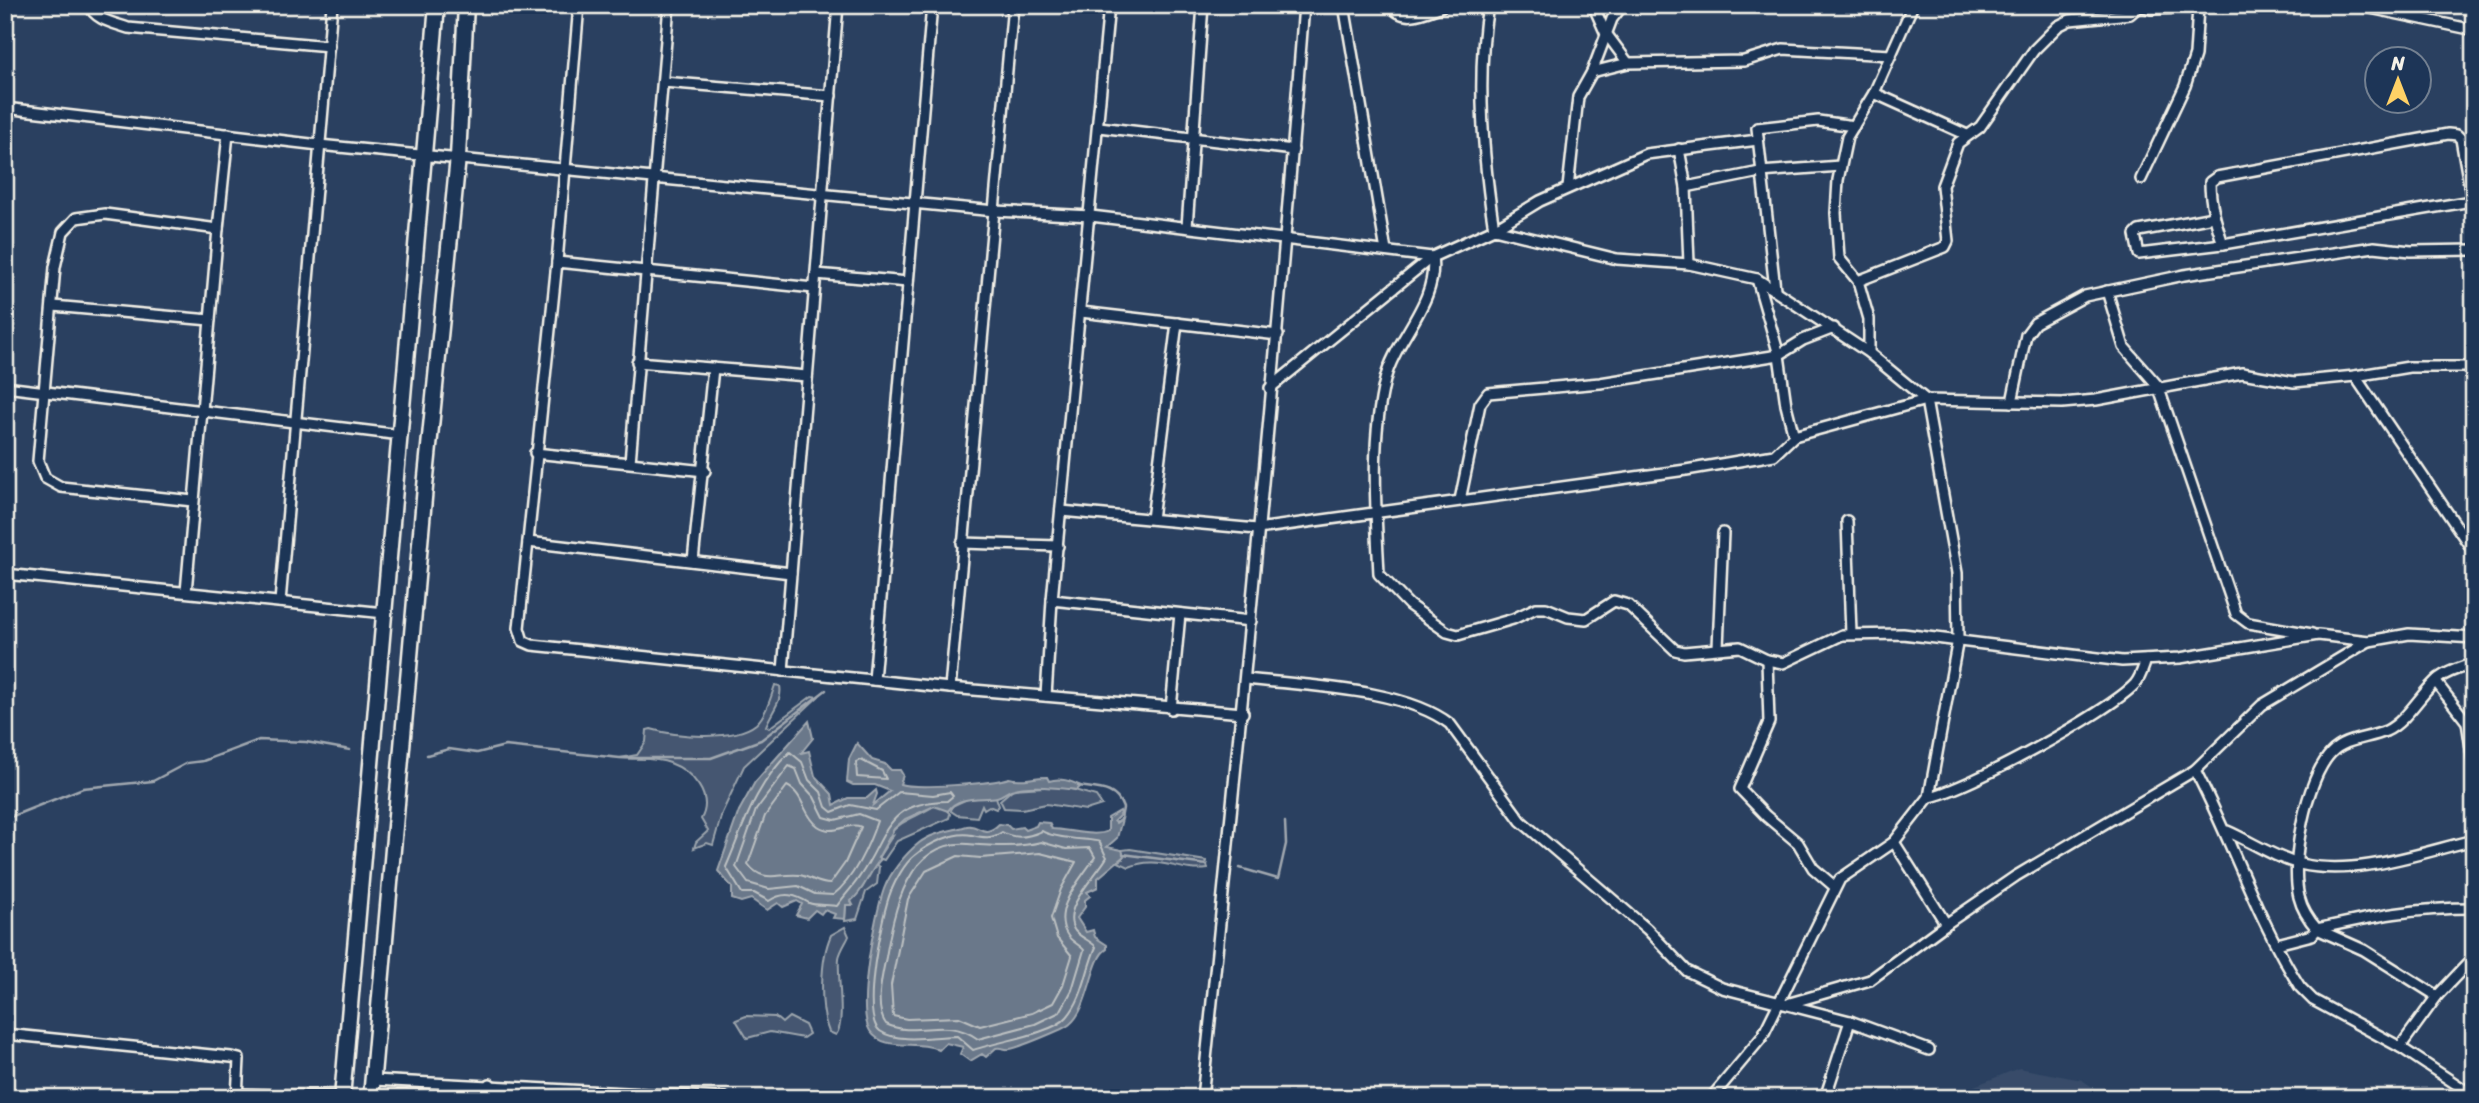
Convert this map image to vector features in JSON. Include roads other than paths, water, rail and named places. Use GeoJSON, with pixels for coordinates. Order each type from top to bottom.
{"type":"FeatureCollection","features":[{"type":"Feature","properties":{"kind":"main road"},"geometry":{"type":"LineString","coordinates":[[343,1097],[398,484],[437,5]]}},
{"type":"Feature","properties":{"kind":"main road"},"geometry":{"type":"LineString","coordinates":[[371,1098],[425,487],[458,157],[466,5]]}},
{"type":"Feature","properties":{"kind":"main road"},"geometry":{"type":"LineString","coordinates":[[398,484],[425,487]]}},
{"type":"Feature","properties":{"kind":"street"},"geometry":{"type":"LineString","coordinates":[[89,5],[91,11],[103,19],[128,28],[329,46]]}},
{"type":"Feature","properties":{"kind":"street"},"geometry":{"type":"LineString","coordinates":[[280,602],[332,5]]}},
{"type":"Feature","properties":{"kind":"street"},"geometry":{"type":"LineString","coordinates":[[579,5],[557,262],[535,453],[519,628],[523,641],[532,646],[950,688],[1171,709],[1243,713]]}},
{"type":"Feature","properties":{"kind":"street"},"geometry":{"type":"LineString","coordinates":[[630,462],[669,5]]}},
{"type":"Feature","properties":{"kind":"street"},"geometry":{"type":"LineString","coordinates":[[783,671],[838,5]]}},
{"type":"Feature","properties":{"kind":"street"},"geometry":{"type":"LineString","coordinates":[[874,680],[932,5]]}},
{"type":"Feature","properties":{"kind":"street"},"geometry":{"type":"LineString","coordinates":[[950,688],[1013,5]]}},
{"type":"Feature","properties":{"kind":"street"},"geometry":{"type":"LineString","coordinates":[[1046,696],[1060,511],[1091,216],[1109,5]]}},
{"type":"Feature","properties":{"kind":"street"},"geometry":{"type":"LineString","coordinates":[[1187,226],[1203,5]]}},
{"type":"Feature","properties":{"kind":"street"},"geometry":{"type":"LineString","coordinates":[[1202,1098],[1247,680],[1257,529],[1270,388],[1278,335],[1304,5]]}},
{"type":"Feature","properties":{"kind":"street"},"geometry":{"type":"LineString","coordinates":[[1344,5],[1386,251]]}},
{"type":"Feature","properties":{"kind":"street"},"geometry":{"type":"LineString","coordinates":[[1391,5],[1398,14],[1406,16],[1445,5]]}},
{"type":"Feature","properties":{"kind":"street"},"geometry":{"type":"LineString","coordinates":[[1593,5],[1605,32],[1628,63]]}},
{"type":"Feature","properties":{"kind":"street"},"geometry":{"type":"LineString","coordinates":[[1568,188],[1574,112],[1578,97],[1592,72],[1605,32],[1623,5]]}},
{"type":"Feature","properties":{"kind":"street"},"geometry":{"type":"LineString","coordinates":[[1868,353],[1869,319],[1858,281],[1839,258],[1836,213],[1840,166],[1843,150],[1874,93],[1913,5]]}},
{"type":"Feature","properties":{"kind":"street"},"geometry":{"type":"LineString","coordinates":[[1858,281],[1945,247],[1948,241],[1942,186],[1952,153],[1967,135],[1980,127],[2034,50],[2058,26],[2070,20],[2130,15],[2138,6],[2253,5]]}},
{"type":"Feature","properties":{"kind":"street"},"geometry":{"type":"LineString","coordinates":[[2356,5],[2474,30]]}},
{"type":"Feature","properties":{"kind":"street"},"geometry":{"type":"LineString","coordinates":[[2141,179],[2185,86],[2194,55],[2199,7]]}},
{"type":"Feature","properties":{"kind":"street"},"geometry":{"type":"LineString","coordinates":[[1486,8],[1486,164],[1494,229]]}},
{"type":"Feature","properties":{"kind":"street"},"geometry":{"type":"LineString","coordinates":[[1592,72],[1628,63],[1744,61],[1783,49],[1891,55]]}},
{"type":"Feature","properties":{"kind":"street"},"geometry":{"type":"LineString","coordinates":[[663,82],[831,96]]}},
{"type":"Feature","properties":{"kind":"street"},"geometry":{"type":"LineString","coordinates":[[1874,93],[1967,135]]}},
{"type":"Feature","properties":{"kind":"street"},"geometry":{"type":"LineString","coordinates":[[5,108],[319,145],[425,153],[995,211],[1091,216],[1187,226],[1432,257]]}},
{"type":"Feature","properties":{"kind":"street"},"geometry":{"type":"LineString","coordinates":[[1775,289],[1760,172],[1759,127],[1818,121],[1854,126]]}},
{"type":"Feature","properties":{"kind":"street"},"geometry":{"type":"LineString","coordinates":[[1099,127],[1293,150]]}},
{"type":"Feature","properties":{"kind":"street"},"geometry":{"type":"LineString","coordinates":[[186,592],[228,134]]}},
{"type":"Feature","properties":{"kind":"street"},"geometry":{"type":"LineString","coordinates":[[2223,244],[2213,217],[2210,182],[2226,173],[2448,134],[2457,135],[2461,139],[2474,212]]}},
{"type":"Feature","properties":{"kind":"street"},"geometry":{"type":"LineString","coordinates":[[1270,388],[1432,257],[1494,229],[1568,188],[1589,182],[1646,153],[1758,140]]}},
{"type":"Feature","properties":{"kind":"street"},"geometry":{"type":"LineString","coordinates":[[1679,149],[1686,187],[1689,264]]}},
{"type":"Feature","properties":{"kind":"street"},"geometry":{"type":"LineString","coordinates":[[1686,187],[1760,172],[1840,166]]}},
{"type":"Feature","properties":{"kind":"street"},"geometry":{"type":"LineString","coordinates":[[2213,217],[2139,231],[2135,234],[2137,251],[2140,254],[2223,244],[2471,201]]}},
{"type":"Feature","properties":{"kind":"street"},"geometry":{"type":"LineString","coordinates":[[193,500],[61,487],[45,478],[38,461],[47,392],[55,267],[63,232],[76,218],[105,214],[218,229]]}},
{"type":"Feature","properties":{"kind":"street"},"geometry":{"type":"LineString","coordinates":[[1494,229],[1617,259],[1689,264],[1757,279],[1834,328],[1926,400],[1956,562],[1958,639],[1929,797],[1894,842],[1846,873],[1835,887],[1784,1002],[1762,1037],[1711,1098]]}},
{"type":"Feature","properties":{"kind":"street"},"geometry":{"type":"LineString","coordinates":[[2012,402],[2026,335],[2030,328],[2076,300],[2229,266],[2374,247],[2411,251],[2474,250]]}},
{"type":"Feature","properties":{"kind":"street"},"geometry":{"type":"LineString","coordinates":[[1432,257],[1433,282],[1391,362],[1385,380],[1378,433],[1376,510],[1379,574],[1383,582],[1447,632],[1458,635],[1475,632],[1541,608],[1568,617],[1586,619],[1606,604],[1622,602],[1675,650],[1692,652],[1718,647],[1740,647],[1767,660],[1783,663],[1836,638],[1851,634],[1903,634],[1958,639],[2101,660],[2146,660],[2215,653],[2318,635]]}},
{"type":"Feature","properties":{"kind":"street"},"geometry":{"type":"LineString","coordinates":[[557,262],[814,288]]}},
{"type":"Feature","properties":{"kind":"street"},"geometry":{"type":"LineString","coordinates":[[816,274],[908,282]]}},
{"type":"Feature","properties":{"kind":"street"},"geometry":{"type":"LineString","coordinates":[[1757,279],[1779,355],[1786,405],[1794,436]]}},
{"type":"Feature","properties":{"kind":"street"},"geometry":{"type":"LineString","coordinates":[[2107,291],[2124,346],[2158,386],[2236,614],[2248,623],[2369,641],[2409,634],[2474,638]]}},
{"type":"Feature","properties":{"kind":"street"},"geometry":{"type":"LineString","coordinates":[[53,306],[210,320]]}},
{"type":"Feature","properties":{"kind":"street"},"geometry":{"type":"LineString","coordinates":[[1081,312],[1278,335]]}},
{"type":"Feature","properties":{"kind":"street"},"geometry":{"type":"LineString","coordinates":[[1152,519],[1177,323]]}},
{"type":"Feature","properties":{"kind":"street"},"geometry":{"type":"LineString","coordinates":[[1460,500],[1480,404],[1488,393],[1600,383],[1779,355],[1803,340],[1834,328]]}},
{"type":"Feature","properties":{"kind":"street"},"geometry":{"type":"LineString","coordinates":[[637,362],[807,376]]}},
{"type":"Feature","properties":{"kind":"street"},"geometry":{"type":"LineString","coordinates":[[1060,511],[1257,529],[1376,510],[1674,472],[1774,455],[1794,436],[1926,400],[2096,400],[2158,386],[2242,373],[2294,382],[2409,367],[2474,367]]}},
{"type":"Feature","properties":{"kind":"street"},"geometry":{"type":"LineString","coordinates":[[693,561],[705,471],[713,369]]}},
{"type":"Feature","properties":{"kind":"street"},"geometry":{"type":"LineString","coordinates":[[2355,376],[2474,552]]}},
{"type":"Feature","properties":{"kind":"street"},"geometry":{"type":"LineString","coordinates":[[5,387],[401,435]]}},
{"type":"Feature","properties":{"kind":"street"},"geometry":{"type":"LineString","coordinates":[[535,453],[705,471]]}},
{"type":"Feature","properties":{"kind":"street"},"geometry":{"type":"LineString","coordinates":[[1847,521],[1851,634]]}},
{"type":"Feature","properties":{"kind":"street"},"geometry":{"type":"LineString","coordinates":[[1718,647],[1723,533]]}},
{"type":"Feature","properties":{"kind":"street"},"geometry":{"type":"LineString","coordinates":[[528,542],[791,573]]}},
{"type":"Feature","properties":{"kind":"street"},"geometry":{"type":"LineString","coordinates":[[962,542],[1058,546]]}},
{"type":"Feature","properties":{"kind":"street"},"geometry":{"type":"LineString","coordinates":[[5,574],[386,613]]}},
{"type":"Feature","properties":{"kind":"street"},"geometry":{"type":"LineString","coordinates":[[1052,600],[1251,621]]}},
{"type":"Feature","properties":{"kind":"street"},"geometry":{"type":"LineString","coordinates":[[1171,709],[1180,614]]}},
{"type":"Feature","properties":{"kind":"street"},"geometry":{"type":"LineString","coordinates":[[1784,1002],[1870,980],[1946,923],[2016,876],[2195,769],[2262,705],[2369,641]]}},
{"type":"Feature","properties":{"kind":"street"},"geometry":{"type":"LineString","coordinates":[[1767,660],[1769,722],[1740,789],[1798,842],[1814,868],[1835,887]]}},
{"type":"Feature","properties":{"kind":"street"},"geometry":{"type":"LineString","coordinates":[[1929,797],[1956,790],[2072,726],[2136,683],[2146,660]]}},
{"type":"Feature","properties":{"kind":"street"},"geometry":{"type":"LineString","coordinates":[[2437,996],[2364,950],[2317,929],[2298,896],[2298,864],[2307,804],[2323,762],[2341,745],[2393,727],[2436,682],[2474,663]]}},
{"type":"Feature","properties":{"kind":"street"},"geometry":{"type":"LineString","coordinates":[[1247,680],[1391,698],[1440,717],[1450,724],[1521,821],[1647,929],[1687,971],[1722,988],[1850,1021],[1929,1050]]}},
{"type":"Feature","properties":{"kind":"street"},"geometry":{"type":"LineString","coordinates":[[2436,682],[2467,722],[2474,768]]}},
{"type":"Feature","properties":{"kind":"street"},"geometry":{"type":"LineString","coordinates":[[2195,769],[2227,831],[2246,881],[2300,987],[2313,1000],[2400,1047],[2474,1096]]}},
{"type":"Feature","properties":{"kind":"street"},"geometry":{"type":"LineString","coordinates":[[2227,831],[2298,864],[2330,867],[2372,863],[2474,840]]}},
{"type":"Feature","properties":{"kind":"street"},"geometry":{"type":"LineString","coordinates":[[1894,842],[1946,923]]}},
{"type":"Feature","properties":{"kind":"street"},"geometry":{"type":"LineString","coordinates":[[2277,944],[2312,935],[2317,929],[2413,909],[2474,908]]}},
{"type":"Feature","properties":{"kind":"street"},"geometry":{"type":"LineString","coordinates":[[2400,1047],[2437,996],[2474,957]]}},
{"type":"Feature","properties":{"kind":"street"},"geometry":{"type":"LineString","coordinates":[[1825,1098],[1850,1021]]}},
{"type":"Feature","properties":{"kind":"street"},"geometry":{"type":"LineString","coordinates":[[5,1034],[231,1057],[239,1059],[241,1067],[237,1096],[343,1097]]}},
{"type":"Feature","properties":{"kind":"street"},"geometry":{"type":"LineString","coordinates":[[373,1080],[725,1098]]}},
{"type":"Feature","properties":{"kind":"street"},"geometry":{"type":"LineString","coordinates":[[483,1098],[490,1084]]}},
{"type":"Feature","properties":{"kind":"water"},"geometry":{"type":"Polygon","coordinates":[[[809,721],[813,738],[801,753],[809,751],[815,776],[832,794],[834,805],[848,798],[867,798],[876,790],[873,805],[890,791],[875,785],[853,785],[847,782],[849,759],[857,743],[872,760],[885,764],[891,770],[900,770],[903,775],[900,784],[954,785],[1009,778],[1047,777],[1049,781],[1069,781],[1081,786],[1077,790],[1019,788],[997,797],[964,800],[948,811],[934,806],[905,819],[894,829],[878,858],[881,859],[851,901],[853,905],[846,905],[845,919],[833,918],[835,914],[824,910],[821,914],[815,910],[807,918],[796,915],[802,904],[797,901],[783,907],[778,903],[767,910],[751,899],[741,902],[732,899],[732,887],[718,871],[739,811],[755,782],[809,721]]]}},
{"type":"Feature","properties":{"kind":"water"},"geometry":{"type":"Polygon","coordinates":[[[1120,811],[1121,814],[1114,821],[1116,823],[1122,819],[1117,838],[1107,847],[1122,850],[1124,856],[1098,878],[1098,887],[1087,892],[1090,896],[1085,900],[1085,907],[1077,918],[1086,932],[1093,930],[1095,937],[1107,945],[1107,949],[1097,962],[1082,1007],[1070,1024],[1010,1049],[996,1048],[986,1057],[982,1054],[970,1061],[960,1054],[963,1047],[946,1043],[939,1050],[921,1045],[893,1044],[876,1038],[866,1020],[865,1003],[868,962],[876,919],[887,883],[898,864],[914,847],[930,836],[967,826],[989,831],[999,824],[1007,825],[1011,829],[1022,827],[1025,830],[1036,826],[1038,822],[1049,823],[1052,829],[1103,833],[1108,831],[1108,818],[1120,811]]]}},
{"type":"Feature","properties":{"kind":"waterway"},"geometry":{"type":"LineString","coordinates":[[427,755],[449,749],[477,753],[505,746],[620,758],[711,758],[761,740],[826,690]]}},
{"type":"Feature","properties":{"kind":"waterway"},"geometry":{"type":"LineString","coordinates":[[5,819],[83,788],[153,781],[187,763],[203,761],[259,740],[306,742],[350,750]]}},
{"type":"Feature","properties":{"kind":"waterway"},"geometry":{"type":"LineString","coordinates":[[1078,786],[1105,790],[1116,796],[1123,808],[1121,819]]}},
{"type":"Feature","properties":{"kind":"waterway"},"geometry":{"type":"LineString","coordinates":[[1240,868],[1278,879],[1286,844],[1285,822]]}},
{"type":"Feature","properties":{"kind":"waterway"},"geometry":{"type":"LineString","coordinates":[[1123,854],[1207,865]]}}]}
